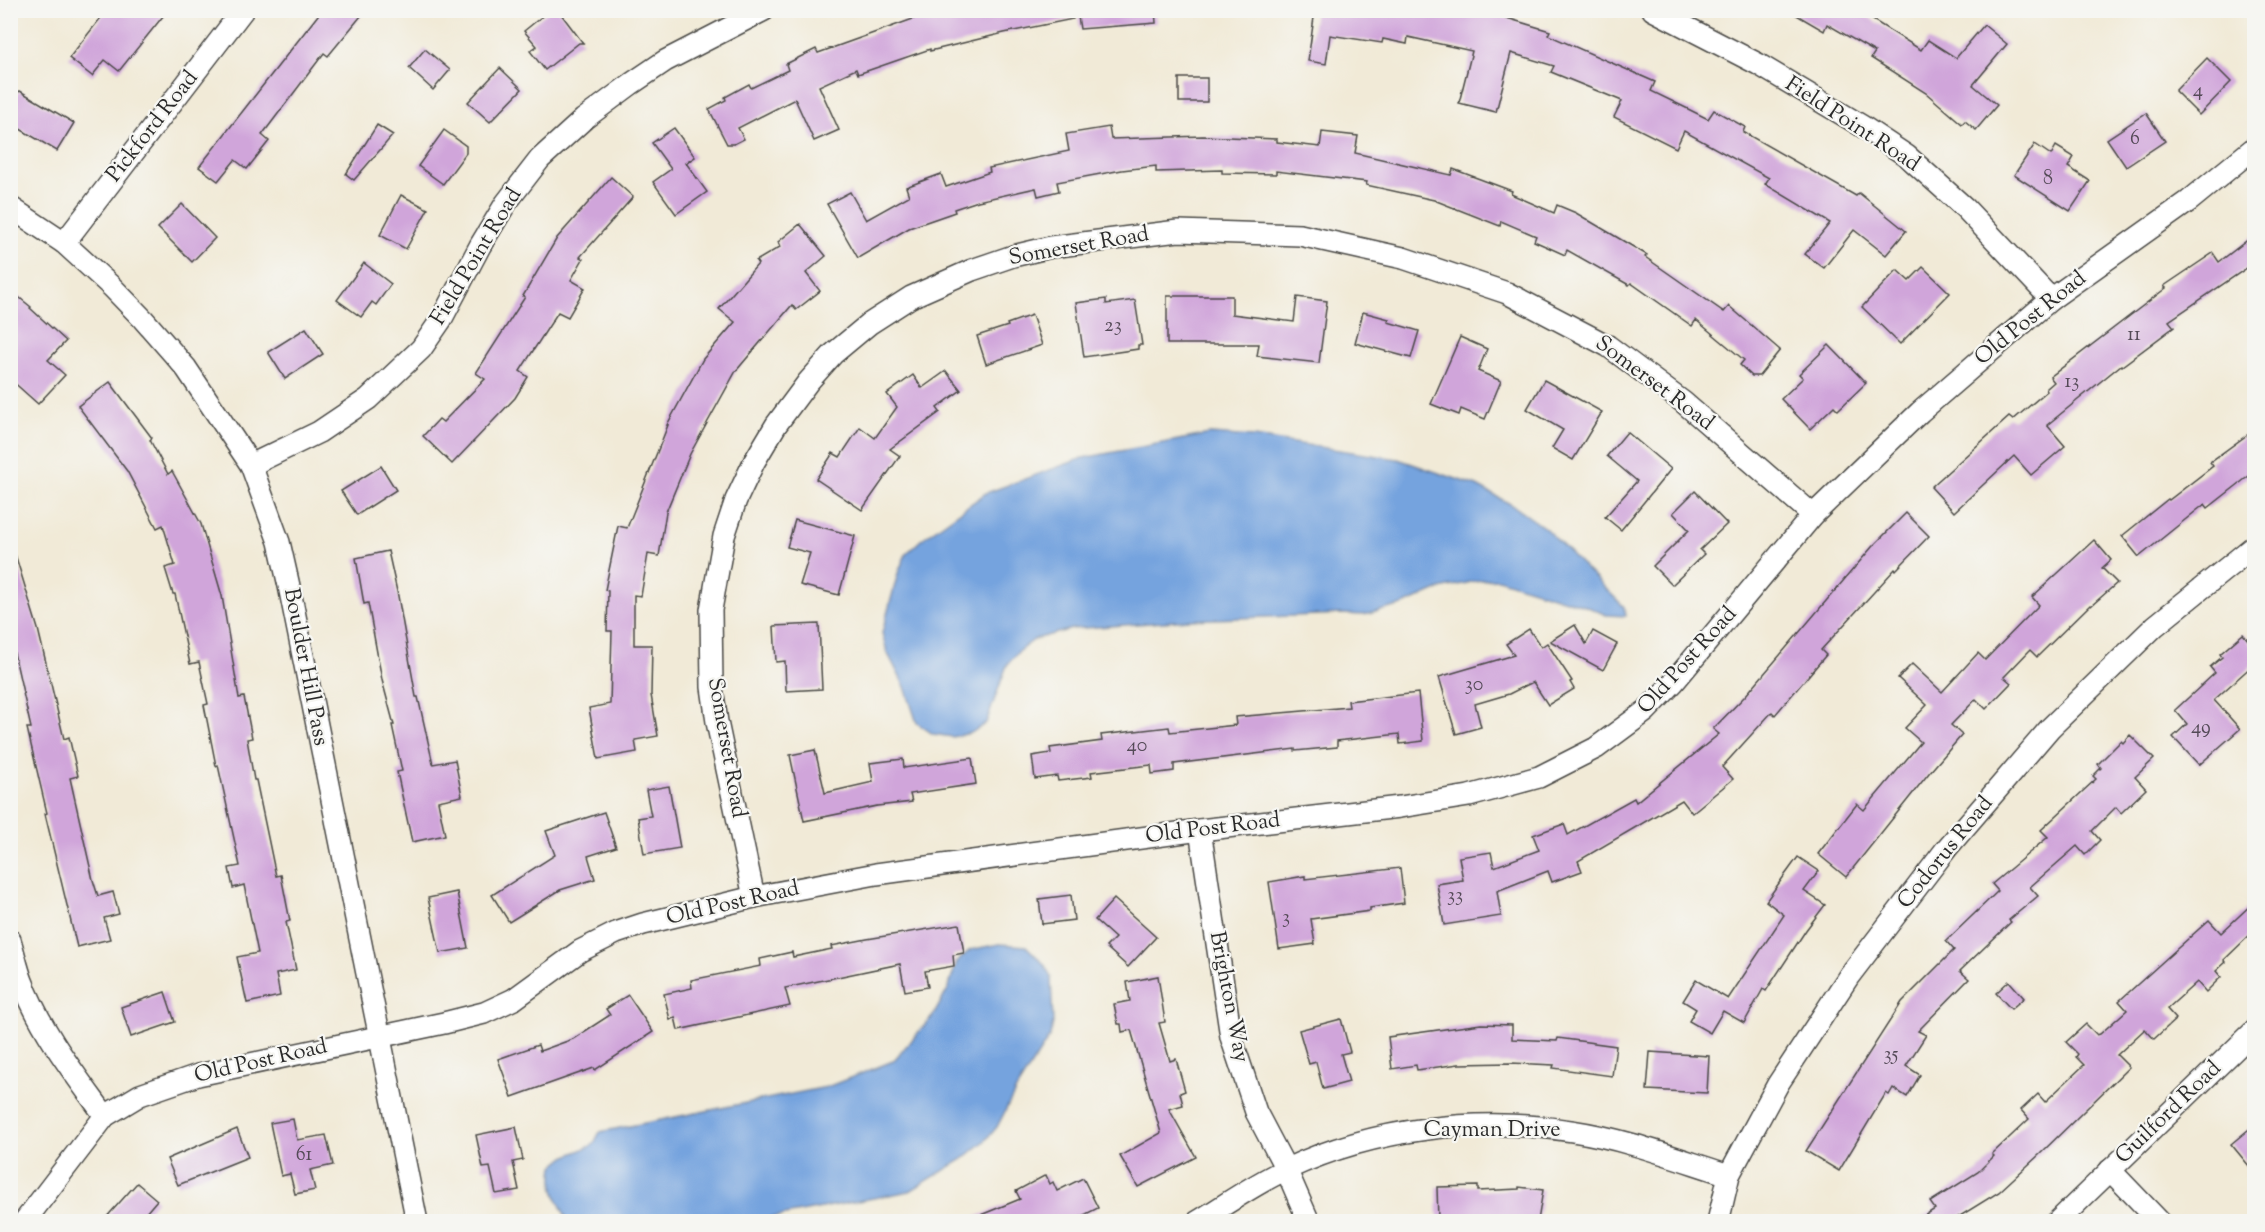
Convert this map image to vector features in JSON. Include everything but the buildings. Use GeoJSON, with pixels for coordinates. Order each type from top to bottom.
{"type":"FeatureCollection","features":[{"type":"Feature","properties":{"kind":"street","name":"Pickford Road"},"geometry":{"type":"LineString","coordinates":[[64,243],[243,10]]}},
{"type":"Feature","properties":{"kind":"street","name":"Field Point Road"},"geometry":{"type":"LineString","coordinates":[[251,465],[319,432],[368,399],[421,349],[441,320],[480,246],[506,203],[540,159],[584,119],[665,61],[764,10]]}},
{"type":"Feature","properties":{"kind":"street","name":"Field Point Road"},"geometry":{"type":"LineString","coordinates":[[1653,10],[1758,64],[1862,126],[1906,156],[1965,208],[2051,299]]}},
{"type":"Feature","properties":{"kind":"street","name":"Old Post Road"},"geometry":{"type":"LineString","coordinates":[[24,1221],[105,1116],[140,1095],[198,1075],[484,1013],[514,999],[580,951],[616,933],[643,924],[754,897],[876,874],[1200,830],[1400,807],[1469,796],[1539,777],[1596,748],[1646,711],[1673,683],[1813,515],[1920,412],[2051,299],[2190,201],[2254,148]]}},
{"type":"Feature","properties":{"kind":"street","name":"Boulder Hill Pass"},"geometry":{"type":"LineString","coordinates":[[10,207],[64,243],[120,295],[186,368],[251,465],[279,542],[289,586],[417,1221]]}},
{"type":"Feature","properties":{"kind":"street","name":"Somerset Road"},"geometry":{"type":"LineString","coordinates":[[754,897],[717,722],[712,687],[711,610],[724,537],[736,500],[754,462],[776,425],[808,382],[833,354],[869,324],[911,297],[972,270],[1013,256],[1051,247],[1178,231],[1300,236],[1403,258],[1507,293],[1608,346],[1683,402],[1813,515]]}},
{"type":"Feature","properties":{"kind":"street","name":"Codorus Road"},"geometry":{"type":"LineString","coordinates":[[1718,1221],[1730,1175],[1779,1084],[1849,976],[1947,848],[2050,728],[2155,626],[2254,546]]}},
{"type":"Feature","properties":{"kind":"street","name":"Brighton Way"},"geometry":{"type":"LineString","coordinates":[[1200,830],[1232,1037],[1256,1112],[1286,1169],[1309,1221]]}},
{"type":"Feature","properties":{"kind":"street"},"geometry":{"type":"LineString","coordinates":[[10,940],[21,979],[42,1025],[56,1049],[105,1116]]}},
{"type":"Feature","properties":{"kind":"street","name":"Guilford Road"},"geometry":{"type":"LineString","coordinates":[[2057,1221],[2254,1031]]}},
{"type":"Feature","properties":{"kind":"street","name":"Cayman Drive"},"geometry":{"type":"LineString","coordinates":[[1197,1221],[1286,1169],[1334,1151],[1398,1133],[1451,1126],[1513,1126],[1571,1130],[1628,1143],[1730,1175]]}},
{"type":"Feature","properties":{"kind":"street","name":"Guilford Road"},"geometry":{"type":"LineString","coordinates":[[2110,1170],[2160,1221]]}},
{"type":"Feature","properties":{"kind":"water"},"geometry":{"type":"Polygon","coordinates":[[[1210,434],[1254,437],[1398,459],[1477,486],[1512,505],[1545,528],[1624,607],[1626,616],[1606,615],[1588,607],[1498,579],[1480,580],[1440,589],[1403,605],[1364,615],[1189,620],[1072,629],[1035,639],[1019,651],[1007,665],[986,723],[971,733],[952,737],[933,734],[917,723],[905,687],[887,652],[882,633],[898,573],[906,554],[922,539],[986,493],[1083,458],[1210,434]]]}},
{"type":"Feature","properties":{"kind":"water"},"geometry":{"type":"Polygon","coordinates":[[[999,944],[1026,946],[1045,965],[1051,978],[1053,1023],[1050,1036],[1017,1088],[997,1127],[986,1140],[963,1159],[910,1191],[754,1221],[569,1222],[567,1219],[557,1200],[554,1188],[554,1166],[565,1157],[593,1145],[600,1132],[827,1087],[893,1061],[933,1016],[948,989],[957,962],[970,950],[999,944]]]}}]}
